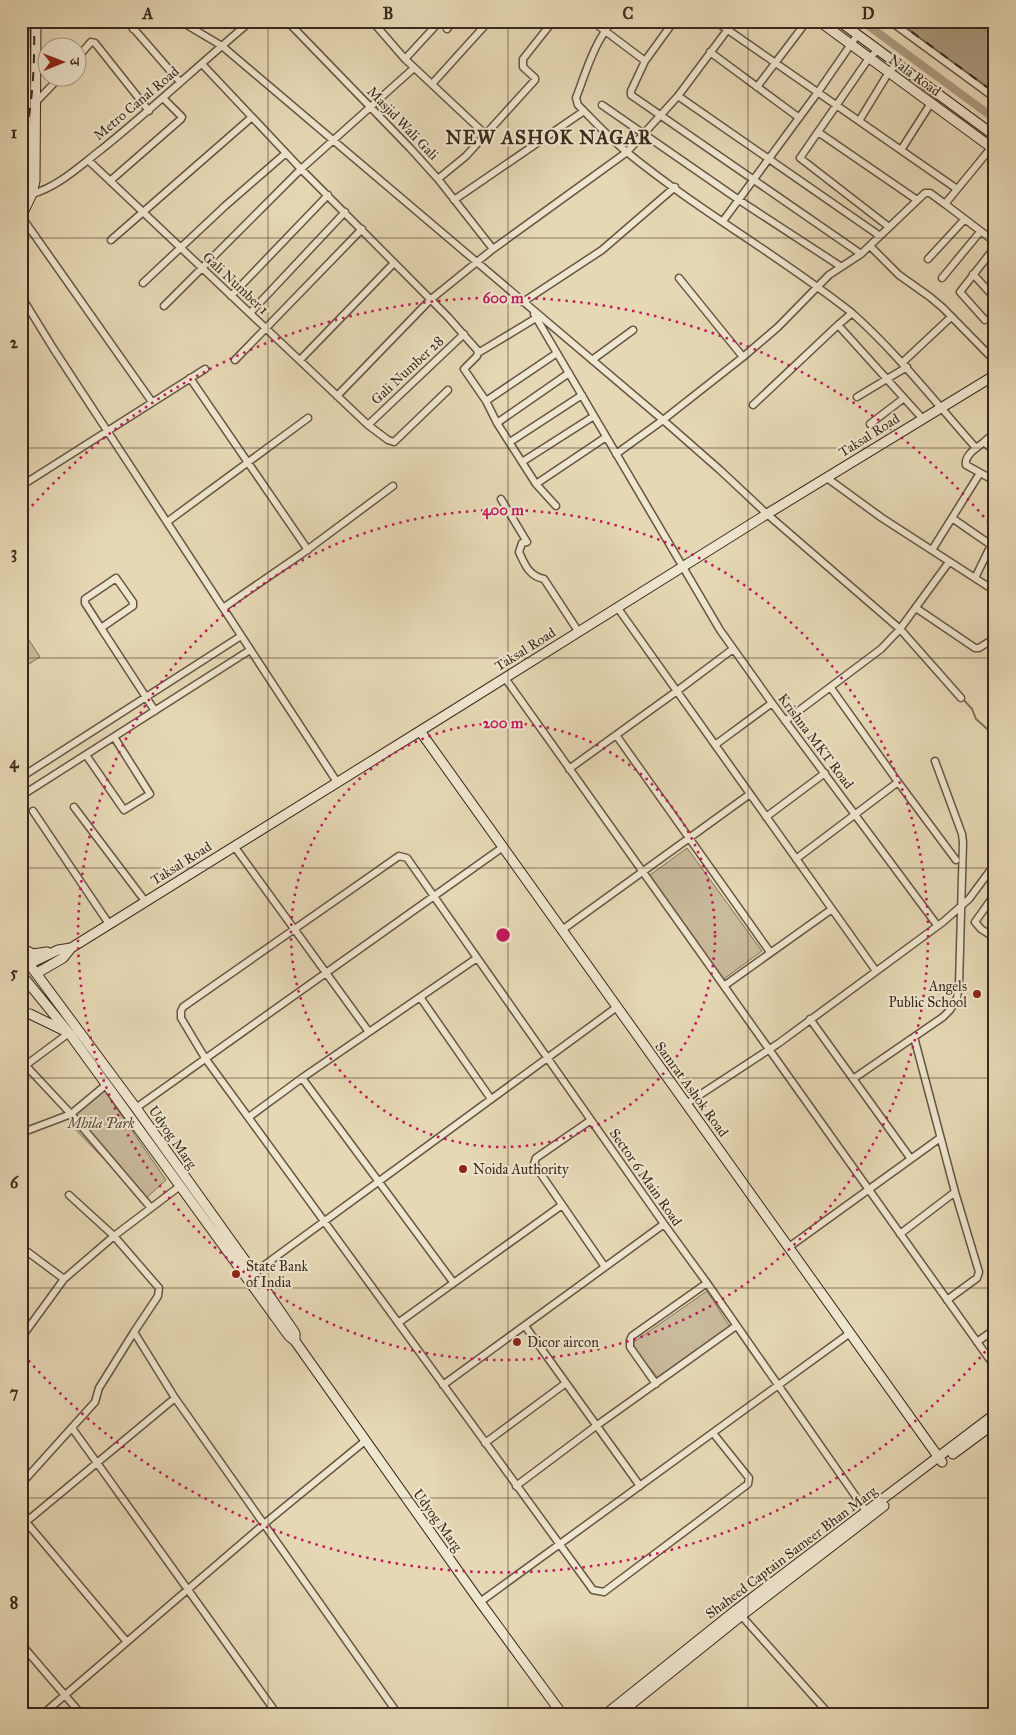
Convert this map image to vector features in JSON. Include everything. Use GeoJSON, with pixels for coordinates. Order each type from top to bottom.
{"type":"FeatureCollection","features":[{"type":"Feature","properties":{"kind":"street"},"geometry":{"type":"LineString","coordinates":[[25,21],[27,180],[22,189],[32,194]]}},
{"type":"Feature","properties":{"kind":"street"},"geometry":{"type":"LineString","coordinates":[[127,21],[180,82]]}},
{"type":"Feature","properties":{"kind":"street"},"geometry":{"type":"LineString","coordinates":[[134,29],[142,21]]}},
{"type":"Feature","properties":{"kind":"street"},"geometry":{"type":"LineString","coordinates":[[180,21],[222,46],[663,420],[767,514],[900,629],[961,698]]}},
{"type":"Feature","properties":{"kind":"street","name":"Metro Canal Road"},"geometry":{"type":"LineString","coordinates":[[32,194],[48,189],[88,160],[149,111],[251,21]]}},
{"type":"Feature","properties":{"kind":"street","name":"Masjid Wali Gali"},"geometry":{"type":"LineString","coordinates":[[287,21],[410,148],[438,179],[493,249]]}},
{"type":"Feature","properties":{"kind":"street"},"geometry":{"type":"LineString","coordinates":[[372,21],[405,59],[486,135]]}},
{"type":"Feature","properties":{"kind":"street"},"geometry":{"type":"LineString","coordinates":[[405,59],[440,21]]}},
{"type":"Feature","properties":{"kind":"street"},"geometry":{"type":"LineString","coordinates":[[447,29],[453,21]]}},
{"type":"Feature","properties":{"kind":"street"},"geometry":{"type":"LineString","coordinates":[[432,84],[489,21]]}},
{"type":"Feature","properties":{"kind":"street"},"geometry":{"type":"LineString","coordinates":[[438,179],[466,156],[535,80],[523,67],[523,59],[553,21]]}},
{"type":"Feature","properties":{"kind":"street"},"geometry":{"type":"LineString","coordinates":[[592,21],[645,61]]}},
{"type":"Feature","properties":{"kind":"street"},"geometry":{"type":"LineString","coordinates":[[613,21],[604,31],[576,98],[578,105],[627,152],[818,286],[852,313],[878,336],[905,365],[976,448]]}},
{"type":"Feature","properties":{"kind":"street"},"geometry":{"type":"LineString","coordinates":[[674,21],[645,61],[631,94],[861,254]]}},
{"type":"Feature","properties":{"kind":"street"},"geometry":{"type":"LineString","coordinates":[[715,21],[957,189]]}},
{"type":"Feature","properties":{"kind":"street"},"geometry":{"type":"LineString","coordinates":[[337,396],[430,300],[493,249],[627,152],[678,96],[734,21]]}},
{"type":"Feature","properties":{"kind":"street"},"geometry":{"type":"LineString","coordinates":[[757,87],[807,21]]}},
{"type":"Feature","properties":{"kind":"street","name":"Nala Road"},"geometry":{"type":"LineString","coordinates":[[819,21],[993,147]]}},
{"type":"Feature","properties":{"kind":"street","name":"Nala Road"},"geometry":{"type":"LineString","coordinates":[[839,21],[995,136]]}},
{"type":"Feature","properties":{"kind":"street"},"geometry":{"type":"LineString","coordinates":[[890,21],[995,98]]}},
{"type":"Feature","properties":{"kind":"street"},"geometry":{"type":"LineString","coordinates":[[38,24],[35,181],[32,194],[21,217],[152,402]]}},
{"type":"Feature","properties":{"kind":"street"},"geometry":{"type":"LineString","coordinates":[[723,221],[818,92],[858,34]]}},
{"type":"Feature","properties":{"kind":"street"},"geometry":{"type":"LineString","coordinates":[[88,45],[91,42],[95,43],[149,111]]}},
{"type":"Feature","properties":{"kind":"street"},"geometry":{"type":"LineString","coordinates":[[878,50],[869,58],[800,158],[889,227]]}},
{"type":"Feature","properties":{"kind":"street"},"geometry":{"type":"LineString","coordinates":[[710,52],[798,117]]}},
{"type":"Feature","properties":{"kind":"street"},"geometry":{"type":"LineString","coordinates":[[202,64],[301,169],[346,212],[464,334],[478,353]]}},
{"type":"Feature","properties":{"kind":"street"},"geometry":{"type":"LineString","coordinates":[[859,121],[888,72],[897,64]]}},
{"type":"Feature","properties":{"kind":"street"},"geometry":{"type":"LineString","coordinates":[[164,306],[301,169],[414,68]]}},
{"type":"Feature","properties":{"kind":"street"},"geometry":{"type":"LineString","coordinates":[[35,103],[49,88]]}},
{"type":"Feature","properties":{"kind":"street"},"geometry":{"type":"LineString","coordinates":[[678,96],[880,236]]}},
{"type":"Feature","properties":{"kind":"street"},"geometry":{"type":"LineString","coordinates":[[110,181],[181,118],[182,116],[163,98]]}},
{"type":"Feature","properties":{"kind":"street"},"geometry":{"type":"LineString","coordinates":[[901,150],[931,103]]}},
{"type":"Feature","properties":{"kind":"street"},"geometry":{"type":"LineString","coordinates":[[602,105],[739,200],[840,266]]}},
{"type":"Feature","properties":{"kind":"street"},"geometry":{"type":"LineString","coordinates":[[454,200],[584,111]]}},
{"type":"Feature","properties":{"kind":"street"},"geometry":{"type":"LineString","coordinates":[[111,240],[252,117]]}},
{"type":"Feature","properties":{"kind":"street"},"geometry":{"type":"LineString","coordinates":[[818,132],[917,200]]}},
{"type":"Feature","properties":{"kind":"street"},"geometry":{"type":"LineString","coordinates":[[945,204],[993,147]]}},
{"type":"Feature","properties":{"kind":"street"},"geometry":{"type":"LineString","coordinates":[[143,283],[180,247],[286,153]]}},
{"type":"Feature","properties":{"kind":"street","name":"Gali Number 1"},"geometry":{"type":"LineString","coordinates":[[88,160],[368,425],[388,440],[394,442],[448,390]]}},
{"type":"Feature","properties":{"kind":"street"},"geometry":{"type":"LineString","coordinates":[[522,302],[602,250],[675,187]]}},
{"type":"Feature","properties":{"kind":"street"},"geometry":{"type":"LineString","coordinates":[[616,454],[663,420],[778,327],[818,286],[840,266],[861,254],[925,193],[945,204],[995,242]]}},
{"type":"Feature","properties":{"kind":"street"},"geometry":{"type":"LineString","coordinates":[[231,296],[328,195]]}},
{"type":"Feature","properties":{"kind":"street"},"geometry":{"type":"LineString","coordinates":[[250,313],[346,212]]}},
{"type":"Feature","properties":{"kind":"street"},"geometry":{"type":"LineString","coordinates":[[928,259],[964,220]]}},
{"type":"Feature","properties":{"kind":"street"},"geometry":{"type":"LineString","coordinates":[[235,360],[362,230]]}},
{"type":"Feature","properties":{"kind":"street"},"geometry":{"type":"LineString","coordinates":[[942,278],[980,232]]}},
{"type":"Feature","properties":{"kind":"street"},"geometry":{"type":"LineString","coordinates":[[870,246],[899,275],[930,297],[995,361]]}},
{"type":"Feature","properties":{"kind":"street"},"geometry":{"type":"LineString","coordinates":[[985,320],[960,293],[960,290],[995,247]]}},
{"type":"Feature","properties":{"kind":"street"},"geometry":{"type":"LineString","coordinates":[[300,360],[394,263]]}},
{"type":"Feature","properties":{"kind":"street"},"geometry":{"type":"LineString","coordinates":[[973,274],[993,296]]}},
{"type":"Feature","properties":{"kind":"street"},"geometry":{"type":"LineString","coordinates":[[679,278],[742,357]]}},
{"type":"Feature","properties":{"kind":"street"},"geometry":{"type":"LineString","coordinates":[[21,296],[53,348],[337,782]]}},
{"type":"Feature","properties":{"kind":"street","name":"Krishna MKT Road"},"geometry":{"type":"LineString","coordinates":[[531,310],[720,630],[937,926]]}},
{"type":"Feature","properties":{"kind":"street"},"geometry":{"type":"LineString","coordinates":[[753,405],[852,313]]}},
{"type":"Feature","properties":{"kind":"street"},"geometry":{"type":"LineString","coordinates":[[857,397],[887,380],[905,365],[951,317]]}},
{"type":"Feature","properties":{"kind":"street"},"geometry":{"type":"LineString","coordinates":[[536,318],[478,353],[464,369],[486,401],[497,423],[536,484],[556,506]]}},
{"type":"Feature","properties":{"kind":"street"},"geometry":{"type":"LineString","coordinates":[[838,325],[922,418]]}},
{"type":"Feature","properties":{"kind":"street"},"geometry":{"type":"LineString","coordinates":[[592,360],[633,330]]}},
{"type":"Feature","properties":{"kind":"street","name":"Gali Number 28"},"geometry":{"type":"LineString","coordinates":[[368,425],[464,334]]}},
{"type":"Feature","properties":{"kind":"street"},"geometry":{"type":"LineString","coordinates":[[486,401],[558,353]]}},
{"type":"Feature","properties":{"kind":"street"},"geometry":{"type":"LineString","coordinates":[[21,486],[108,432],[205,368]]}},
{"type":"Feature","properties":{"kind":"street"},"geometry":{"type":"LineString","coordinates":[[497,423],[569,373]]}},
{"type":"Feature","properties":{"kind":"street","name":"Taksal Road"},"geometry":{"type":"LineString","coordinates":[[36,974],[62,958],[70,948],[145,901],[682,566],[995,374]]}},
{"type":"Feature","properties":{"kind":"street"},"geometry":{"type":"LineString","coordinates":[[190,378],[308,550]]}},
{"type":"Feature","properties":{"kind":"street"},"geometry":{"type":"LineString","coordinates":[[510,442],[582,395]]}},
{"type":"Feature","properties":{"kind":"street"},"geometry":{"type":"LineString","coordinates":[[870,424],[904,398]]}},
{"type":"Feature","properties":{"kind":"street"},"geometry":{"type":"LineString","coordinates":[[522,462],[594,416]]}},
{"type":"Feature","properties":{"kind":"street"},"geometry":{"type":"LineString","coordinates":[[167,522],[308,418]]}},
{"type":"Feature","properties":{"kind":"street"},"geometry":{"type":"LineString","coordinates":[[995,432],[967,456],[965,463],[995,481]]}},
{"type":"Feature","properties":{"kind":"street"},"geometry":{"type":"LineString","coordinates":[[536,484],[606,437]]}},
{"type":"Feature","properties":{"kind":"street"},"geometry":{"type":"LineString","coordinates":[[984,442],[995,452]]}},
{"type":"Feature","properties":{"kind":"street"},"geometry":{"type":"LineString","coordinates":[[932,550],[980,473]]}},
{"type":"Feature","properties":{"kind":"street"},"geometry":{"type":"LineString","coordinates":[[827,478],[882,518],[995,591]]}},
{"type":"Feature","properties":{"kind":"street"},"geometry":{"type":"LineString","coordinates":[[223,608],[308,550],[393,486]]}},
{"type":"Feature","properties":{"kind":"street"},"geometry":{"type":"LineString","coordinates":[[501,499],[527,542],[522,543],[519,552],[526,568],[536,578],[544,579],[578,631]]}},
{"type":"Feature","properties":{"kind":"street"},"geometry":{"type":"LineString","coordinates":[[952,518],[991,544]]}},
{"type":"Feature","properties":{"kind":"street"},"geometry":{"type":"LineString","coordinates":[[975,578],[995,537]]}},
{"type":"Feature","properties":{"kind":"street"},"geometry":{"type":"LineString","coordinates":[[785,721],[831,688],[881,648],[900,629],[949,562]]}},
{"type":"Feature","properties":{"kind":"street"},"geometry":{"type":"LineString","coordinates":[[101,628],[133,606],[133,602],[116,578],[85,599],[85,603],[101,628],[147,697],[155,711]]}},
{"type":"Feature","properties":{"kind":"street"},"geometry":{"type":"LineString","coordinates":[[617,607],[876,971]]}},
{"type":"Feature","properties":{"kind":"street"},"geometry":{"type":"LineString","coordinates":[[916,608],[975,648],[979,648],[995,638]]}},
{"type":"Feature","properties":{"kind":"street"},"geometry":{"type":"LineString","coordinates":[[23,776],[241,636]]}},
{"type":"Feature","properties":{"kind":"street"},"geometry":{"type":"LineString","coordinates":[[569,769],[733,648]]}},
{"type":"Feature","properties":{"kind":"street"},"geometry":{"type":"LineString","coordinates":[[21,796],[250,650]]}},
{"type":"Feature","properties":{"kind":"street"},"geometry":{"type":"LineString","coordinates":[[504,678],[995,1367]]}},
{"type":"Feature","properties":{"kind":"street"},"geometry":{"type":"LineString","coordinates":[[831,688],[956,860]]}},
{"type":"Feature","properties":{"kind":"street"},"geometry":{"type":"LineString","coordinates":[[715,745],[772,703]]}},
{"type":"Feature","properties":{"kind":"street","name":"Samrat Ashok Road"},"geometry":{"type":"LineString","coordinates":[[420,731],[941,1460]]}},
{"type":"Feature","properties":{"kind":"street"},"geometry":{"type":"LineString","coordinates":[[616,735],[770,952]]}},
{"type":"Feature","properties":{"kind":"street"},"geometry":{"type":"LineString","coordinates":[[86,755],[124,810],[150,794],[114,736]]}},
{"type":"Feature","properties":{"kind":"street"},"geometry":{"type":"LineString","coordinates":[[853,1079],[944,1017],[957,998],[961,972],[960,907],[963,838],[935,761]]}},
{"type":"Feature","properties":{"kind":"street"},"geometry":{"type":"LineString","coordinates":[[766,817],[825,773]]}},
{"type":"Feature","properties":{"kind":"street"},"geometry":{"type":"LineString","coordinates":[[796,859],[898,782]]}},
{"type":"Feature","properties":{"kind":"street"},"geometry":{"type":"LineString","coordinates":[[562,930],[750,794]]}},
{"type":"Feature","properties":{"kind":"street"},"geometry":{"type":"LineString","coordinates":[[74,807],[145,901]]}},
{"type":"Feature","properties":{"kind":"street"},"geometry":{"type":"LineString","coordinates":[[33,811],[109,924]]}},
{"type":"Feature","properties":{"kind":"street"},"geometry":{"type":"LineString","coordinates":[[234,846],[369,1032]]}},
{"type":"Feature","properties":{"kind":"street"},"geometry":{"type":"LineString","coordinates":[[136,1108],[503,847]]}},
{"type":"Feature","properties":{"kind":"street","name":"Sector 6 Main Road"},"geometry":{"type":"LineString","coordinates":[[295,930],[399,856],[407,858],[868,1514]]}},
{"type":"Feature","properties":{"kind":"street"},"geometry":{"type":"LineString","coordinates":[[686,1104],[769,1049],[937,926],[969,899],[995,864]]}},
{"type":"Feature","properties":{"kind":"street"},"geometry":{"type":"LineString","coordinates":[[995,894],[975,922],[981,929],[995,938]]}},
{"type":"Feature","properties":{"kind":"street"},"geometry":{"type":"LineString","coordinates":[[724,986],[832,909]]}},
{"type":"Feature","properties":{"kind":"street"},"geometry":{"type":"LineString","coordinates":[[295,930],[183,1007],[181,1018],[205,1058],[593,1590],[604,1592],[748,1484],[749,1478],[713,1432]]}},
{"type":"Feature","properties":{"kind":"street"},"geometry":{"type":"LineString","coordinates":[[21,948],[33,954],[58,950]]}},
{"type":"Feature","properties":{"kind":"street","name":"Taksal Road"},"geometry":{"type":"LineString","coordinates":[[29,964],[58,950],[70,948]]}},
{"type":"Feature","properties":{"kind":"street","name":"Udyog Marg"},"geometry":{"type":"LineString","coordinates":[[21,953],[136,1108],[254,1273],[295,1333],[295,1341]]}},
{"type":"Feature","properties":{"kind":"street"},"geometry":{"type":"LineString","coordinates":[[249,1117],[302,1078],[477,958]]}},
{"type":"Feature","properties":{"kind":"street","name":"Udyog Marg"},"geometry":{"type":"LineString","coordinates":[[23,978],[69,1033],[107,1084],[246,1278],[289,1336],[295,1341],[562,1714]]}},
{"type":"Feature","properties":{"kind":"street"},"geometry":{"type":"LineString","coordinates":[[420,997],[491,1099]]}},
{"type":"Feature","properties":{"kind":"street"},"geometry":{"type":"LineString","coordinates":[[246,1278],[617,1007]]}},
{"type":"Feature","properties":{"kind":"street"},"geometry":{"type":"LineString","coordinates":[[21,1012],[30,1014],[69,1033],[21,1068]]}},
{"type":"Feature","properties":{"kind":"street"},"geometry":{"type":"LineString","coordinates":[[810,1019],[911,1159]]}},
{"type":"Feature","properties":{"kind":"street"},"geometry":{"type":"LineString","coordinates":[[914,1037],[940,1138],[979,1275],[947,1300]]}},
{"type":"Feature","properties":{"kind":"street"},"geometry":{"type":"LineString","coordinates":[[21,1068],[29,1070],[71,1114],[151,1208]]}},
{"type":"Feature","properties":{"kind":"street"},"geometry":{"type":"LineString","coordinates":[[302,1078],[453,1282]]}},
{"type":"Feature","properties":{"kind":"street"},"geometry":{"type":"LineString","coordinates":[[21,1133],[71,1114],[107,1084]]}},
{"type":"Feature","properties":{"kind":"street"},"geometry":{"type":"LineString","coordinates":[[995,1117],[992,1121],[995,1131]]}},
{"type":"Feature","properties":{"kind":"street"},"geometry":{"type":"LineString","coordinates":[[591,1120],[536,1158],[534,1167],[605,1268]]}},
{"type":"Feature","properties":{"kind":"street"},"geometry":{"type":"LineString","coordinates":[[789,1247],[940,1138]]}},
{"type":"Feature","properties":{"kind":"street"},"geometry":{"type":"LineString","coordinates":[[21,1338],[64,1279],[114,1236],[180,1186]]}},
{"type":"Feature","properties":{"kind":"street"},"geometry":{"type":"LineString","coordinates":[[900,1234],[955,1192]]}},
{"type":"Feature","properties":{"kind":"street"},"geometry":{"type":"LineString","coordinates":[[21,1484],[95,1402],[99,1388],[158,1296],[159,1288],[114,1236],[69,1195]]}},
{"type":"Feature","properties":{"kind":"street"},"geometry":{"type":"LineString","coordinates":[[398,1323],[562,1205]]}},
{"type":"Feature","properties":{"kind":"street"},"geometry":{"type":"LineString","coordinates":[[443,1385],[664,1224]]}},
{"type":"Feature","properties":{"kind":"street"},"geometry":{"type":"LineString","coordinates":[[21,1247],[64,1279]]}},
{"type":"Feature","properties":{"kind":"street"},"geometry":{"type":"LineString","coordinates":[[656,1384],[630,1348],[632,1336],[707,1283]]}},
{"type":"Feature","properties":{"kind":"street"},"geometry":{"type":"LineString","coordinates":[[525,1326],[640,1486]]}},
{"type":"Feature","properties":{"kind":"street"},"geometry":{"type":"LineString","coordinates":[[516,1486],[736,1326]]}},
{"type":"Feature","properties":{"kind":"street"},"geometry":{"type":"LineString","coordinates":[[977,1342],[995,1329]]}},
{"type":"Feature","properties":{"kind":"street"},"geometry":{"type":"LineString","coordinates":[[134,1332],[175,1398],[398,1714]]}},
{"type":"Feature","properties":{"kind":"street"},"geometry":{"type":"LineString","coordinates":[[480,1602],[850,1333]]}},
{"type":"Feature","properties":{"kind":"street"},"geometry":{"type":"LineString","coordinates":[[485,1443],[566,1383]]}},
{"type":"Feature","properties":{"kind":"street"},"geometry":{"type":"LineString","coordinates":[[24,1524],[175,1398]]}},
{"type":"Feature","properties":{"kind":"street","name":"Shaheed Captain Sameer Bhan Marg"},"geometry":{"type":"LineString","coordinates":[[941,1460],[995,1414]]}},
{"type":"Feature","properties":{"kind":"street","name":"Shaheed Captain Sameer Bhan Marg"},"geometry":{"type":"LineString","coordinates":[[606,1714],[868,1514],[941,1460],[995,1424]]}},
{"type":"Feature","properties":{"kind":"street"},"geometry":{"type":"LineString","coordinates":[[72,1428],[277,1714]]}},
{"type":"Feature","properties":{"kind":"street"},"geometry":{"type":"LineString","coordinates":[[43,1714],[264,1524],[365,1441]]}},
{"type":"Feature","properties":{"kind":"street"},"geometry":{"type":"LineString","coordinates":[[21,1516],[24,1524],[127,1642]]}},
{"type":"Feature","properties":{"kind":"street"},"geometry":{"type":"LineString","coordinates":[[739,1613],[828,1714]]}},
{"type":"Feature","properties":{"kind":"street","name":"Shaheed Captain Sameer Bhan Marg"},"geometry":{"type":"LineString","coordinates":[[619,1714],[739,1613]]}},
{"type":"Feature","properties":{"kind":"street"},"geometry":{"type":"LineString","coordinates":[[21,1644],[82,1714]]}},
{"type":"Feature","properties":{"kind":"green space"},"geometry":{"type":"Polygon","coordinates":[[[21,628],[40,657],[21,669],[21,628]]]}},
{"type":"Feature","properties":{"kind":"green space"},"geometry":{"type":"Polygon","coordinates":[[[687,848],[762,951],[721,981],[646,878],[687,848]]]}},
{"type":"Feature","properties":{"kind":"green space","name":"Mhila Park"},"geometry":{"type":"Polygon","coordinates":[[[104,1090],[166,1180],[144,1200],[68,1122],[104,1090]]]}},
{"type":"Feature","properties":{"kind":"green space"},"geometry":{"type":"Polygon","coordinates":[[[707,1291],[730,1327],[658,1378],[631,1344],[707,1291]]]}},
{"type":"Feature","properties":{"kind":"shaded area"},"geometry":{"type":"Polygon","coordinates":[[[897,21],[973,21],[995,37],[995,92],[897,21]]]}},
{"type":"Feature","properties":{"kind":"waterway"},"geometry":{"type":"LineString","coordinates":[[862,21],[995,119]]}},
{"type":"Feature","properties":{"kind":"waterway"},"geometry":{"type":"LineString","coordinates":[[963,699],[972,709],[976,719],[995,736]]}},
{"type":"Feature","properties":{"kind":"railway"},"geometry":{"type":"LineString","coordinates":[[21,152],[28,120],[32,87],[34,21]]}},
{"type":"Feature","properties":{"kind":"railway"},"geometry":{"type":"LineString","coordinates":[[897,21],[995,93]]}},
{"type":"Feature","properties":{"kind":"place","name":"Angels Public School"},"geometry":{"type":"Point","coordinates":[977,994]}},
{"type":"Feature","properties":{"kind":"place","name":"Noida Authority"},"geometry":{"type":"Point","coordinates":[463,1169]}},
{"type":"Feature","properties":{"kind":"place","name":"State Bank of India"},"geometry":{"type":"Point","coordinates":[236,1274]}},
{"type":"Feature","properties":{"kind":"place","name":"Dicor aircon"},"geometry":{"type":"Point","coordinates":[517,1342]}},
{"type":"Feature","properties":{"kind":"district","name":"NEW ASHOK NAGAR"},"geometry":{"type":"Point","coordinates":[549,137]}}]}
